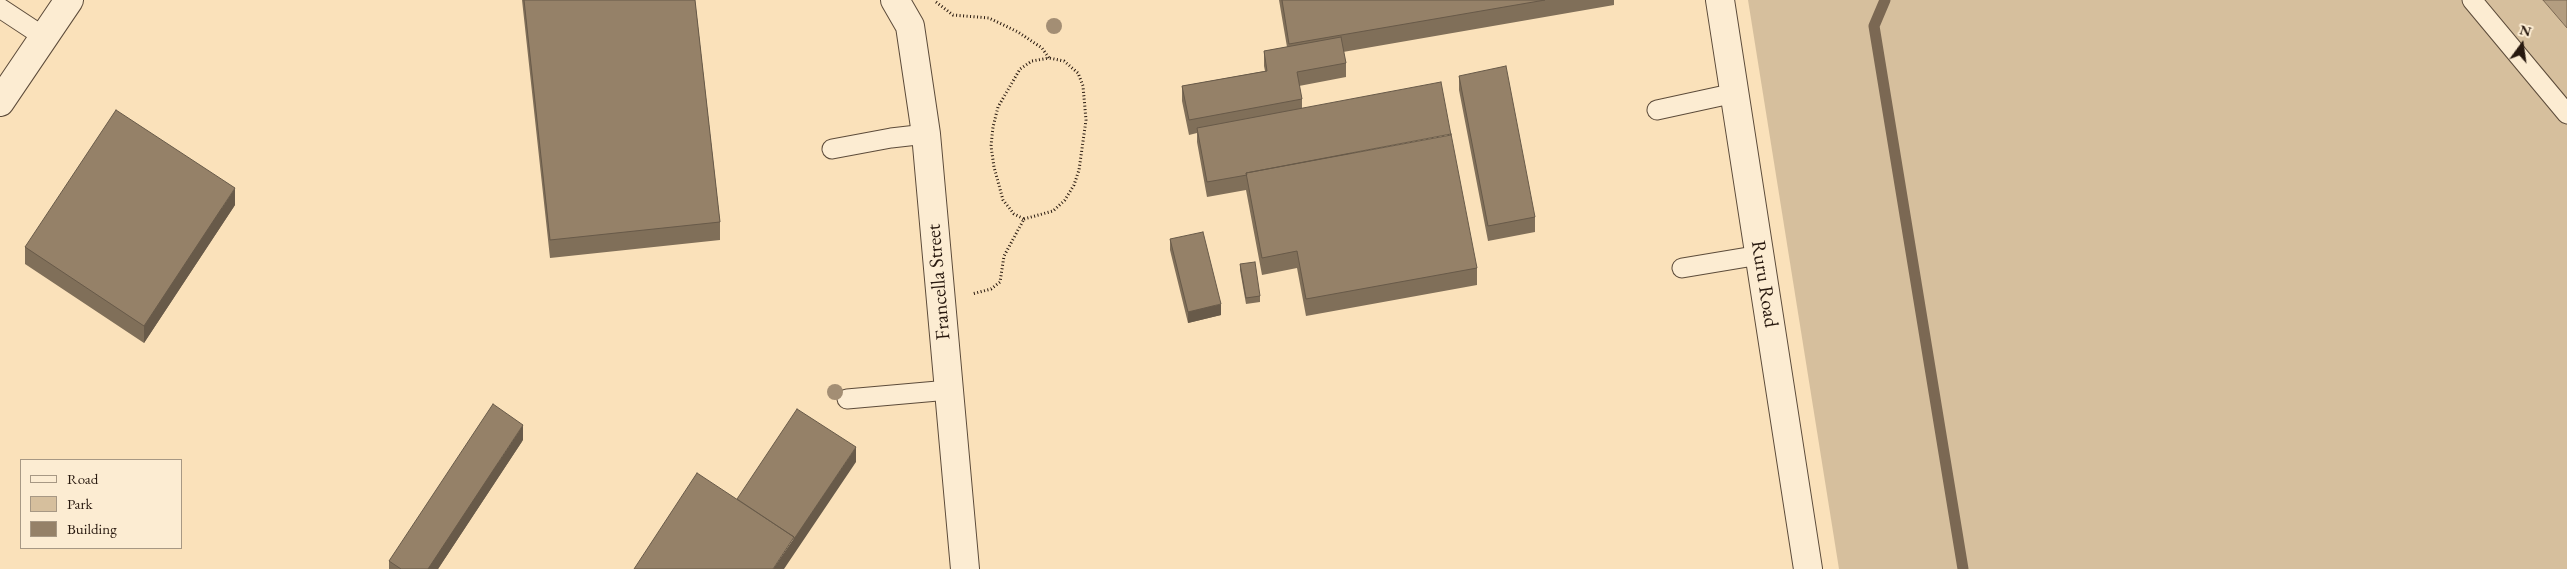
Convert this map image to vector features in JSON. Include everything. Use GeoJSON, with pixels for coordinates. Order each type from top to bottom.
{"type":"FeatureCollection","features":[{"type":"Feature","properties":{"kind":"street"},"geometry":{"type":"LineString","coordinates":[[0,102],[69,0]]}},
{"type":"Feature","properties":{"kind":"street","name":"Ruru Road"},"geometry":{"type":"LineString","coordinates":[[1720,0],[1808,569]]}},
{"type":"Feature","properties":{"kind":"street","name":"Francella Street"},"geometry":{"type":"LineString","coordinates":[[896,2],[910,26],[926,134],[965,569]]}},
{"type":"Feature","properties":{"kind":"lane"},"geometry":{"type":"LineString","coordinates":[[2472,0],[2567,114]]}},
{"type":"Feature","properties":{"kind":"lane"},"geometry":{"type":"LineString","coordinates":[[0,8],[44,37]]}},
{"type":"Feature","properties":{"kind":"lane"},"geometry":{"type":"LineString","coordinates":[[1657,110],[1735,93]]}},
{"type":"Feature","properties":{"kind":"lane"},"geometry":{"type":"LineString","coordinates":[[832,149],[891,138],[926,134]]}},
{"type":"Feature","properties":{"kind":"lane"},"geometry":{"type":"LineString","coordinates":[[1682,268],[1760,255]]}},
{"type":"Feature","properties":{"kind":"lane"},"geometry":{"type":"LineString","coordinates":[[848,399],[949,390]]}},
{"type":"Feature","properties":{"kind":"path"},"geometry":{"type":"LineString","coordinates":[[896,2],[935,2],[954,15],[989,18],[1018,32],[1042,48],[1049,58]]}},
{"type":"Feature","properties":{"kind":"path"},"geometry":{"type":"LineString","coordinates":[[941,301],[991,289],[1000,282],[1004,256],[1024,220],[1053,211],[1064,200],[1074,185],[1079,170],[1086,120],[1083,86],[1078,73],[1064,61],[1049,58],[1032,61],[1020,69],[1004,94],[992,127],[992,153],[1003,200],[1014,214],[1024,220]]}},
{"type":"Feature","properties":{"kind":"green space"},"geometry":{"type":"Polygon","coordinates":[[[1748,0],[2543,0],[2567,28],[2567,569],[1839,569],[1748,0]]]}},
{"type":"Feature","properties":{"kind":"shaded area"},"geometry":{"type":"Polygon","coordinates":[[[2543,0],[2567,0],[2567,28],[2543,0]]]}},
{"type":"Feature","properties":{"kind":"building"},"geometry":{"type":"Polygon","coordinates":[[[524,0],[695,0],[720,222],[550,240],[524,0]]]}},
{"type":"Feature","properties":{"kind":"building"},"geometry":{"type":"Polygon","coordinates":[[[1282,0],[1545,0],[1289,44],[1282,0]]]}},
{"type":"Feature","properties":{"kind":"building"},"geometry":{"type":"Polygon","coordinates":[[[1341,37],[1346,63],[1297,72],[1302,99],[1189,120],[1182,86],[1267,71],[1264,51],[1341,37]]]}},
{"type":"Feature","properties":{"kind":"building"},"geometry":{"type":"Polygon","coordinates":[[[1506,66],[1535,217],[1488,226],[1459,76],[1506,66]]]}},
{"type":"Feature","properties":{"kind":"building"},"geometry":{"type":"Polygon","coordinates":[[[1441,82],[1451,135],[1207,182],[1197,128],[1441,82]]]}},
{"type":"Feature","properties":{"kind":"building"},"geometry":{"type":"Polygon","coordinates":[[[116,110],[235,188],[144,326],[25,247],[116,110]]]}},
{"type":"Feature","properties":{"kind":"building"},"geometry":{"type":"Polygon","coordinates":[[[1451,134],[1477,268],[1306,299],[1297,251],[1262,258],[1246,173],[1451,134]]]}},
{"type":"Feature","properties":{"kind":"building"},"geometry":{"type":"Polygon","coordinates":[[[1203,232],[1221,304],[1188,312],[1170,239],[1203,232]]]}},
{"type":"Feature","properties":{"kind":"building"},"geometry":{"type":"Polygon","coordinates":[[[1255,262],[1260,296],[1246,298],[1240,264],[1255,262]]]}},
{"type":"Feature","properties":{"kind":"building"},"geometry":{"type":"Polygon","coordinates":[[[493,404],[523,425],[428,569],[401,569],[389,561],[493,404]]]}},
{"type":"Feature","properties":{"kind":"building"},"geometry":{"type":"Polygon","coordinates":[[[797,409],[856,447],[794,539],[794,537],[737,499],[797,409]]]}},
{"type":"Feature","properties":{"kind":"building"},"geometry":{"type":"Polygon","coordinates":[[[697,473],[794,537],[773,569],[634,569],[697,473]]]}},
{"type":"Feature","properties":{"kind":"waterway"},"geometry":{"type":"LineString","coordinates":[[1885,0],[1874,26],[1963,569]]}}]}
